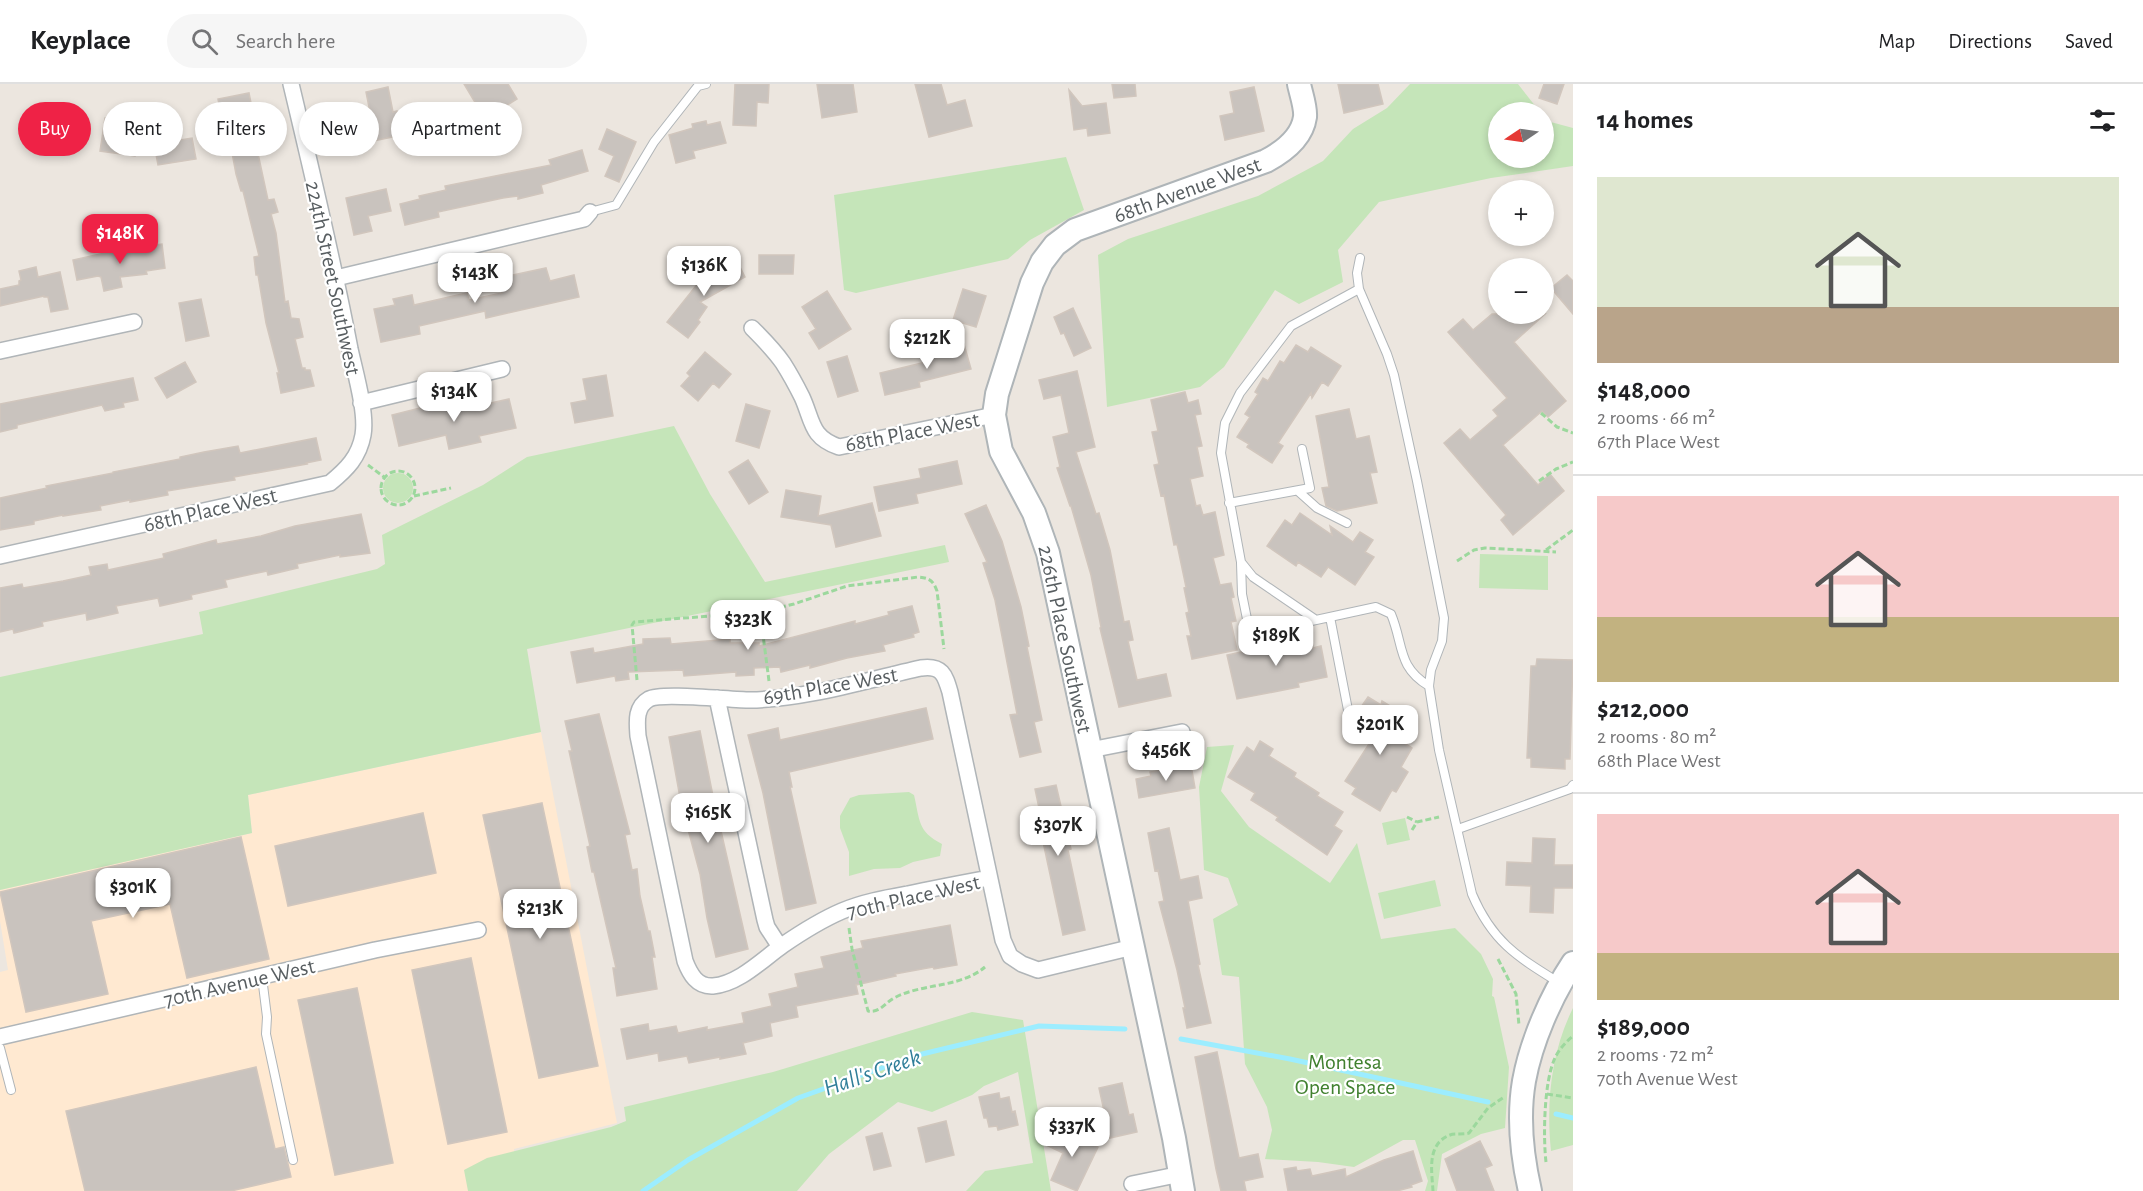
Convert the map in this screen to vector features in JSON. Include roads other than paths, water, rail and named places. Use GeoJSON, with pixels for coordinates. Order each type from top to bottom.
{"type":"FeatureCollection","features":[{"type":"Feature","properties":{"kind":"street","name":"224th Street Southwest"},"geometry":{"type":"LineString","coordinates":[[291,84],[336,278],[361,403]]}},
{"type":"Feature","properties":{"kind":"street","name":"68th Avenue West"},"geometry":{"type":"LineString","coordinates":[[1055,245],[1075,230],[1266,161],[1281,153],[1297,137],[1305,117],[1299,84]]}},
{"type":"Feature","properties":{"kind":"street"},"geometry":{"type":"LineString","coordinates":[[336,278],[584,219],[590,212]]}},
{"type":"Feature","properties":{"kind":"street","name":"226th Place Southwest"},"geometry":{"type":"LineString","coordinates":[[1055,245],[1042,262],[1032,283],[997,394],[994,415],[1001,451],[1034,513],[1045,542],[1182,1183]]}},
{"type":"Feature","properties":{"kind":"street"},"geometry":{"type":"LineString","coordinates":[[0,351],[134,322]]}},
{"type":"Feature","properties":{"kind":"street","name":"68th Place West"},"geometry":{"type":"LineString","coordinates":[[752,327],[783,363],[803,398],[810,421],[820,438],[839,447],[994,415]]}},
{"type":"Feature","properties":{"kind":"street"},"geometry":{"type":"LineString","coordinates":[[361,403],[502,369]]}},
{"type":"Feature","properties":{"kind":"street","name":"68th Place West"},"geometry":{"type":"LineString","coordinates":[[0,556],[330,483],[346,470],[358,453],[364,432],[361,403]]}},
{"type":"Feature","properties":{"kind":"street","name":"69th Place West"},"geometry":{"type":"LineString","coordinates":[[695,979],[689,972],[686,961],[638,736],[637,714],[641,706],[656,696],[749,700],[794,696],[931,666],[940,670],[946,679],[950,693],[989,878]]}},
{"type":"Feature","properties":{"kind":"street"},"geometry":{"type":"LineString","coordinates":[[717,698],[765,920],[780,947]]}},
{"type":"Feature","properties":{"kind":"street"},"geometry":{"type":"LineString","coordinates":[[1090,750],[1182,732]]}},
{"type":"Feature","properties":{"kind":"street","name":"70th Place West"},"geometry":{"type":"LineString","coordinates":[[695,979],[702,985],[711,987],[719,985],[760,964],[780,947],[821,921],[846,909],[873,901],[989,878],[1003,940],[1010,956],[1022,964],[1038,970],[1133,947]]}},
{"type":"Feature","properties":{"kind":"street","name":"70th Avenue West"},"geometry":{"type":"LineString","coordinates":[[0,1037],[375,950],[478,930]]}},
{"type":"Feature","properties":{"kind":"street"},"geometry":{"type":"LineString","coordinates":[[1530,1191],[1524,1149],[1522,1102],[1524,1080],[1544,1017],[1559,983],[1573,963]]}},
{"type":"Feature","properties":{"kind":"street"},"geometry":{"type":"LineString","coordinates":[[1132,1184],[1182,1183]]}},
{"type":"Feature","properties":{"kind":"lane"},"geometry":{"type":"LineString","coordinates":[[590,212],[616,205],[654,142],[699,86],[706,84]]}},
{"type":"Feature","properties":{"kind":"lane"},"geometry":{"type":"LineString","coordinates":[[1360,258],[1357,273],[1359,289],[1394,375],[1418,481],[1444,618],[1442,641],[1431,670],[1429,686],[1439,750],[1472,894],[1481,915],[1492,931],[1517,956],[1559,983]]}},
{"type":"Feature","properties":{"kind":"lane"},"geometry":{"type":"LineString","coordinates":[[1359,289],[1291,326],[1240,393],[1225,423],[1221,453],[1241,562],[1242,594],[1250,634],[1376,607],[1391,614],[1404,661],[1415,677],[1429,686]]}},
{"type":"Feature","properties":{"kind":"lane"},"geometry":{"type":"LineString","coordinates":[[1229,503],[1310,488],[1302,449]]}},
{"type":"Feature","properties":{"kind":"lane"},"geometry":{"type":"LineString","coordinates":[[1298,491],[1317,508],[1347,523]]}},
{"type":"Feature","properties":{"kind":"lane"},"geometry":{"type":"LineString","coordinates":[[1241,562],[1253,577],[1316,620]]}},
{"type":"Feature","properties":{"kind":"lane"},"geometry":{"type":"LineString","coordinates":[[1330,617],[1348,710]]}},
{"type":"Feature","properties":{"kind":"lane"},"geometry":{"type":"LineString","coordinates":[[1458,829],[1570,789],[1573,785]]}},
{"type":"Feature","properties":{"kind":"lane"},"geometry":{"type":"LineString","coordinates":[[262,977],[267,1017],[266,1034],[294,1160]]}},
{"type":"Feature","properties":{"kind":"lane"},"geometry":{"type":"LineString","coordinates":[[0,1048],[11,1090]]}},
{"type":"Feature","properties":{"kind":"waterway","name":"Hall's Creek"},"geometry":{"type":"LineString","coordinates":[[643,1191],[688,1160],[798,1098],[918,1055],[1039,1026],[1125,1029]]}},
{"type":"Feature","properties":{"kind":"waterway","name":"Hall's Creek"},"geometry":{"type":"LineString","coordinates":[[1181,1039],[1290,1059],[1488,1102]]}},
{"type":"Feature","properties":{"kind":"waterway","name":"Hall's Creek"},"geometry":{"type":"LineString","coordinates":[[1556,1114],[1573,1118]]}},
{"type":"Feature","properties":{"kind":"park label","name":"Montesa Open Space"},"geometry":{"type":"Point","coordinates":[1345,1074]}}]}
